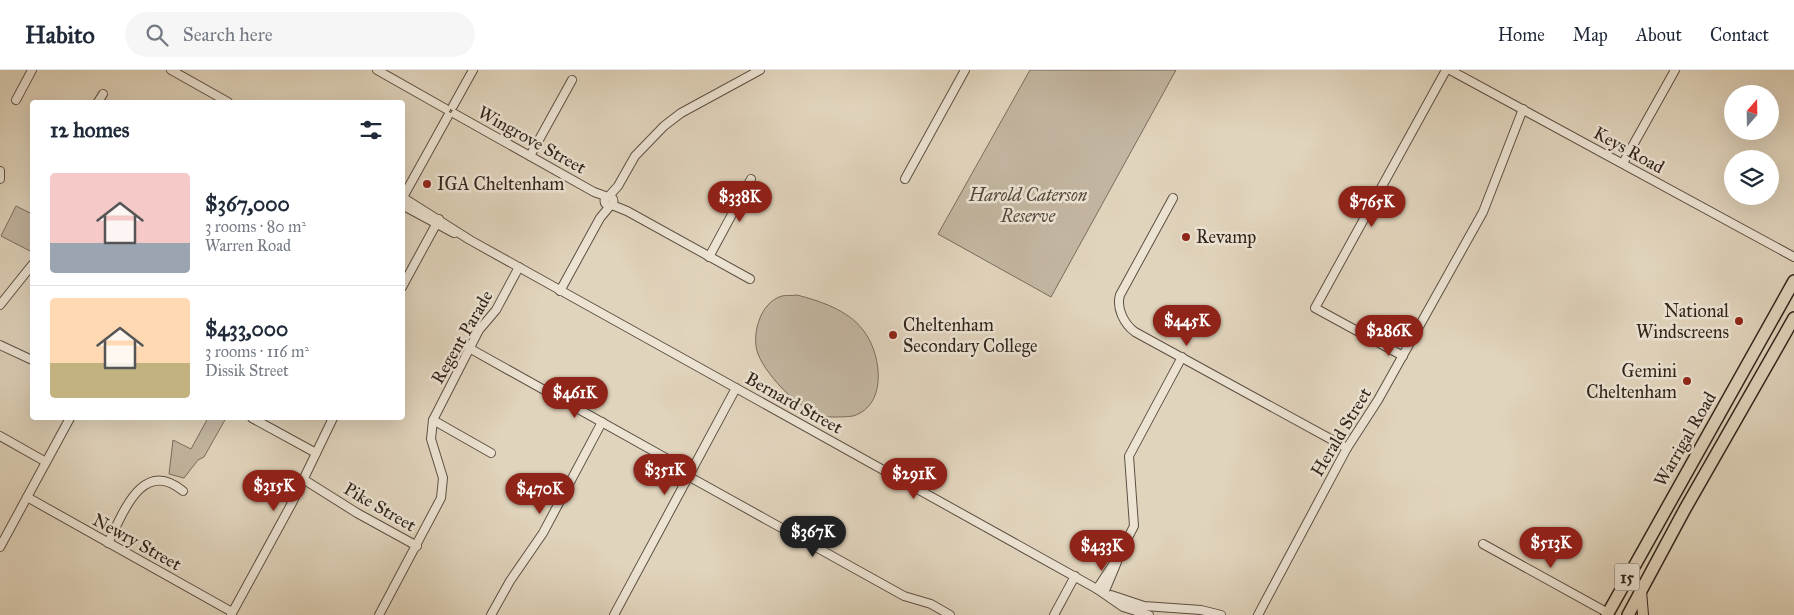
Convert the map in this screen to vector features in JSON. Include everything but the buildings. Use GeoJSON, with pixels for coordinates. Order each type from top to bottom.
{"type":"FeatureCollection","features":[{"type":"Feature","properties":{"kind":"highway","name":"Warrigal Road"},"geometry":{"type":"LineString","coordinates":[[1611,614],[1794,281]]}},
{"type":"Feature","properties":{"kind":"highway","name":"Warrigal Road"},"geometry":{"type":"LineString","coordinates":[[1628,615],[1794,318]]}},
{"type":"Feature","properties":{"kind":"main road"},"geometry":{"type":"LineString","coordinates":[[1640,591],[1643,615]]}},
{"type":"Feature","properties":{"kind":"street"},"geometry":{"type":"LineString","coordinates":[[16,100],[32,70]]}},
{"type":"Feature","properties":{"kind":"street"},"geometry":{"type":"LineString","coordinates":[[171,70],[185,73],[225,100]]}},
{"type":"Feature","properties":{"kind":"street","name":"Wingrove Street"},"geometry":{"type":"LineString","coordinates":[[377,70],[750,279]]}},
{"type":"Feature","properties":{"kind":"street"},"geometry":{"type":"LineString","coordinates":[[405,196],[473,70]]}},
{"type":"Feature","properties":{"kind":"street"},"geometry":{"type":"LineString","coordinates":[[560,291],[635,156],[669,121],[760,70]]}},
{"type":"Feature","properties":{"kind":"street"},"geometry":{"type":"LineString","coordinates":[[906,179],[965,70]]}},
{"type":"Feature","properties":{"kind":"street"},"geometry":{"type":"LineString","coordinates":[[1403,356],[1315,308],[1448,70]]}},
{"type":"Feature","properties":{"kind":"street","name":"Keys Road"},"geometry":{"type":"LineString","coordinates":[[1448,70],[1794,257]]}},
{"type":"Feature","properties":{"kind":"street"},"geometry":{"type":"LineString","coordinates":[[1623,164],[1675,70]]}},
{"type":"Feature","properties":{"kind":"street"},"geometry":{"type":"LineString","coordinates":[[530,156],[572,80]]}},
{"type":"Feature","properties":{"kind":"street"},"geometry":{"type":"LineString","coordinates":[[99,100],[103,94]]}},
{"type":"Feature","properties":{"kind":"street","name":"Herald Street"},"geometry":{"type":"LineString","coordinates":[[1258,615],[1261,606],[1347,448],[1403,356],[1483,212],[1522,109]]}},
{"type":"Feature","properties":{"kind":"street"},"geometry":{"type":"LineString","coordinates":[[0,171],[0,179]]}},
{"type":"Feature","properties":{"kind":"street"},"geometry":{"type":"LineString","coordinates":[[709,257],[751,179]]}},
{"type":"Feature","properties":{"kind":"street"},"geometry":{"type":"LineString","coordinates":[[1173,198],[1121,292],[1118,303],[1130,329],[1347,448]]}},
{"type":"Feature","properties":{"kind":"street","name":"Bernard Street"},"geometry":{"type":"LineString","coordinates":[[405,201],[437,222],[560,291],[1074,576],[1123,607],[1149,615]]}},
{"type":"Feature","properties":{"kind":"street"},"geometry":{"type":"LineString","coordinates":[[405,281],[437,222]]}},
{"type":"Feature","properties":{"kind":"street"},"geometry":{"type":"LineString","coordinates":[[0,305],[30,268]]}},
{"type":"Feature","properties":{"kind":"street","name":"Regent Parade"},"geometry":{"type":"LineString","coordinates":[[379,615],[438,506],[442,493],[442,471],[431,439],[433,420],[481,326],[496,310],[519,268]]}},
{"type":"Feature","properties":{"kind":"street"},"geometry":{"type":"LineString","coordinates":[[0,345],[30,359]]}},
{"type":"Feature","properties":{"kind":"street"},"geometry":{"type":"LineString","coordinates":[[469,348],[602,422],[689,474],[904,596],[931,604],[950,615]]}},
{"type":"Feature","properties":{"kind":"street"},"geometry":{"type":"LineString","coordinates":[[1100,591],[1135,522],[1129,456],[1182,357]]}},
{"type":"Feature","properties":{"kind":"street"},"geometry":{"type":"LineString","coordinates":[[614,615],[736,388]]}},
{"type":"Feature","properties":{"kind":"street"},"geometry":{"type":"LineString","coordinates":[[0,547],[69,420]]}},
{"type":"Feature","properties":{"kind":"street"},"geometry":{"type":"LineString","coordinates":[[256,420],[316,453]]}},
{"type":"Feature","properties":{"kind":"street"},"geometry":{"type":"LineString","coordinates":[[231,614],[303,479],[332,420]]}},
{"type":"Feature","properties":{"kind":"street"},"geometry":{"type":"LineString","coordinates":[[433,420],[491,453]]}},
{"type":"Feature","properties":{"kind":"street"},"geometry":{"type":"LineString","coordinates":[[491,615],[510,581],[543,532],[602,422]]}},
{"type":"Feature","properties":{"kind":"street"},"geometry":{"type":"LineString","coordinates":[[0,436],[46,462]]}},
{"type":"Feature","properties":{"kind":"street","name":"Pike Street"},"geometry":{"type":"LineString","coordinates":[[303,479],[357,513],[417,546]]}},
{"type":"Feature","properties":{"kind":"street"},"geometry":{"type":"LineString","coordinates":[[108,543],[141,487],[151,481],[162,480],[173,484],[183,491]]}},
{"type":"Feature","properties":{"kind":"street","name":"Newry Street"},"geometry":{"type":"LineString","coordinates":[[27,497],[231,614]]}},
{"type":"Feature","properties":{"kind":"street"},"geometry":{"type":"LineString","coordinates":[[1483,544],[1611,614]]}},
{"type":"Feature","properties":{"kind":"street"},"geometry":{"type":"LineString","coordinates":[[1054,615],[1074,576]]}},
{"type":"Feature","properties":{"kind":"street","name":"Bernard Street"},"geometry":{"type":"LineString","coordinates":[[1100,591],[1144,606],[1201,610],[1221,615]]}},
{"type":"Feature","properties":{"kind":"street","name":"Herald Street"},"geometry":{"type":"LineString","coordinates":[[1253,615],[1261,606]]}},
{"type":"Feature","properties":{"kind":"green space","name":"Harold Caterson Reserve"},"geometry":{"type":"Polygon","coordinates":[[[1030,70],[1176,70],[1051,297],[938,234],[1030,70]]]}},
{"type":"Feature","properties":{"kind":"green space"},"geometry":{"type":"Polygon","coordinates":[[[16,206],[30,213],[30,251],[1,236],[16,206]]]}},
{"type":"Feature","properties":{"kind":"green space"},"geometry":{"type":"Polygon","coordinates":[[[797,295],[824,303],[850,317],[863,330],[869,340],[874,351],[878,377],[877,390],[865,410],[853,416],[830,417],[809,410],[798,403],[778,384],[763,363],[758,354],[756,338],[759,320],[763,312],[774,299],[782,296],[797,295]]]}},
{"type":"Feature","properties":{"kind":"green space"},"geometry":{"type":"Polygon","coordinates":[[[207,420],[225,420],[204,457],[198,460],[184,478],[169,474],[173,440],[191,449],[207,420]]]}},
{"type":"Feature","properties":{"kind":"place","name":"IGA Cheltenham"},"geometry":{"type":"Point","coordinates":[427,184]}},
{"type":"Feature","properties":{"kind":"place","name":"Revamp"},"geometry":{"type":"Point","coordinates":[1186,237]}},
{"type":"Feature","properties":{"kind":"place","name":"National Windscreens"},"geometry":{"type":"Point","coordinates":[1739,321]}},
{"type":"Feature","properties":{"kind":"place","name":"Cheltenham Secondary College"},"geometry":{"type":"Point","coordinates":[893,335]}},
{"type":"Feature","properties":{"kind":"place","name":"Gemini Cheltenham"},"geometry":{"type":"Point","coordinates":[1687,381]}}]}
